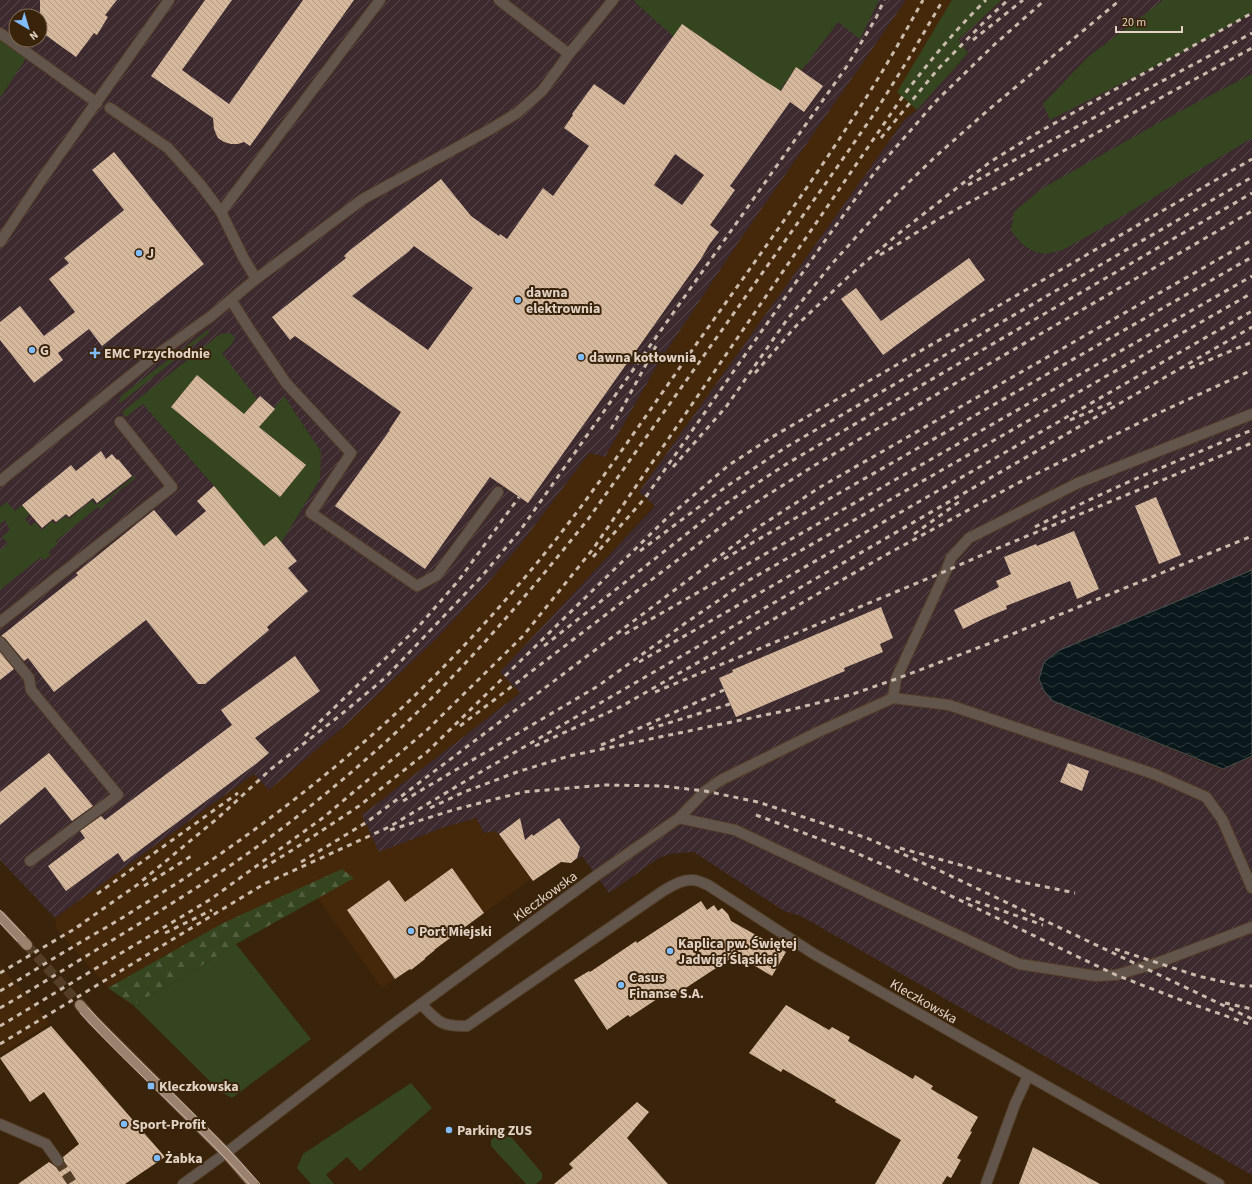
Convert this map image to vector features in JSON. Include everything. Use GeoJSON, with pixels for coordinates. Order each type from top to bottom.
{"type":"FeatureCollection","features":[{"type":"Feature","properties":{"kind":"main road"},"geometry":{"type":"LineString","coordinates":[[0,916],[27,945]]}},
{"type":"Feature","properties":{"kind":"main road"},"geometry":{"type":"LineString","coordinates":[[80,1005],[93,1020],[226,1153],[253,1184]]}},
{"type":"Feature","properties":{"kind":"street"},"geometry":{"type":"LineString","coordinates":[[0,242],[96,102],[169,0]]}},
{"type":"Feature","properties":{"kind":"street"},"geometry":{"type":"LineString","coordinates":[[221,212],[380,0]]}},
{"type":"Feature","properties":{"kind":"street"},"geometry":{"type":"LineString","coordinates":[[499,0],[569,54]]}},
{"type":"Feature","properties":{"kind":"street"},"geometry":{"type":"LineString","coordinates":[[0,481],[152,359],[363,199],[517,113],[542,91],[569,54],[613,0]]}},
{"type":"Feature","properties":{"kind":"street"},"geometry":{"type":"LineString","coordinates":[[0,34],[96,102]]}},
{"type":"Feature","properties":{"kind":"street"},"geometry":{"type":"LineString","coordinates":[[110,108],[168,148],[200,184],[221,212],[243,257],[256,279]]}},
{"type":"Feature","properties":{"kind":"street"},"geometry":{"type":"LineString","coordinates":[[231,300],[286,383],[351,453],[311,513],[417,586],[437,575],[498,492]]}},
{"type":"Feature","properties":{"kind":"street"},"geometry":{"type":"LineString","coordinates":[[1252,414],[1078,483],[969,538],[951,558],[896,679],[893,698],[949,705],[1154,774],[1206,797],[1222,819],[1252,888]]}},
{"type":"Feature","properties":{"kind":"street"},"geometry":{"type":"LineString","coordinates":[[0,622],[172,487],[120,422]]}},
{"type":"Feature","properties":{"kind":"street"},"geometry":{"type":"LineString","coordinates":[[0,642],[29,678],[31,690],[118,795],[30,861]]}},
{"type":"Feature","properties":{"kind":"street","name":"Kleczkowska"},"geometry":{"type":"LineString","coordinates":[[182,1184],[226,1153],[421,1004],[597,875],[679,818],[705,791],[721,780],[818,732],[893,698]]}},
{"type":"Feature","properties":{"kind":"street"},"geometry":{"type":"LineString","coordinates":[[679,818],[735,830],[1019,964],[1096,976],[1116,974],[1157,963],[1252,927]]}},
{"type":"Feature","properties":{"kind":"street","name":"Kleczkowska"},"geometry":{"type":"LineString","coordinates":[[421,1004],[435,1019],[440,1022],[452,1026],[467,1026],[663,891],[674,884],[694,880],[708,885],[807,949],[1219,1184]]}},
{"type":"Feature","properties":{"kind":"street"},"geometry":{"type":"LineString","coordinates":[[986,1184],[1028,1076]]}},
{"type":"Feature","properties":{"kind":"street"},"geometry":{"type":"LineString","coordinates":[[0,1124],[46,1144],[58,1161]]}},
{"type":"Feature","properties":{"kind":"shaded area"},"geometry":{"type":"Polygon","coordinates":[[[0,0],[906,0],[740,240],[659,362],[605,457],[589,453],[520,545],[481,591],[436,639],[348,723],[269,790],[254,774],[55,918],[0,860],[0,0]]]}},
{"type":"Feature","properties":{"kind":"shaded area"},"geometry":{"type":"Polygon","coordinates":[[[906,0],[1002,0],[958,40],[917,110],[905,119],[640,492],[655,505],[501,672],[520,693],[362,815],[442,828],[476,818],[484,833],[496,831],[531,879],[434,950],[421,963],[420,962],[411,970],[409,969],[382,988],[308,885],[221,924],[108,988],[56,928],[55,918],[254,774],[269,790],[348,723],[436,639],[481,591],[520,545],[589,453],[605,457],[659,362],[740,240],[906,0]]]}},
{"type":"Feature","properties":{"kind":"shaded area"},"geometry":{"type":"Polygon","coordinates":[[[1002,0],[1252,0],[1252,570],[1060,650],[1044,691],[1053,701],[1222,770],[1252,757],[1252,1175],[801,916],[784,911],[694,852],[677,853],[659,858],[609,893],[582,856],[571,863],[562,861],[533,881],[496,831],[484,833],[476,818],[442,828],[379,852],[362,815],[520,693],[500,672],[655,506],[639,492],[905,119],[917,110],[968,53],[958,40],[1002,0]]]}},
{"type":"Feature","properties":{"kind":"shaded area"},"geometry":{"type":"Polygon","coordinates":[[[0,965],[50,1023],[0,1055],[0,965]]]}},
{"type":"Feature","properties":{"kind":"green space"},"geometry":{"type":"Polygon","coordinates":[[[634,0],[879,0],[860,39],[838,22],[801,71],[796,67],[779,92],[707,41],[696,35],[697,34],[694,32],[693,33],[685,27],[686,26],[684,25],[674,37],[634,0]]]}},
{"type":"Feature","properties":{"kind":"green space"},"geometry":{"type":"Polygon","coordinates":[[[952,0],[1002,0],[958,40],[968,53],[917,110],[897,92],[952,0]]]}},
{"type":"Feature","properties":{"kind":"green space"},"geometry":{"type":"Polygon","coordinates":[[[1163,0],[1252,0],[1252,13],[1185,51],[1050,120],[1043,104],[1088,57],[1163,0]]]}},
{"type":"Feature","properties":{"kind":"green space"},"geometry":{"type":"Polygon","coordinates":[[[0,31],[8,37],[8,48],[24,48],[30,52],[0,98],[0,31]]]}},
{"type":"Feature","properties":{"kind":"green space"},"geometry":{"type":"Polygon","coordinates":[[[1252,74],[1252,138],[1063,250],[1046,254],[1033,251],[1023,245],[1011,231],[1014,212],[1041,189],[1171,116],[1252,74]]]}},
{"type":"Feature","properties":{"kind":"green space"},"geometry":{"type":"Polygon","coordinates":[[[209,329],[209,333],[119,404],[122,395],[209,329]]]}},
{"type":"Feature","properties":{"kind":"green space"},"geometry":{"type":"Polygon","coordinates":[[[230,333],[235,337],[232,344],[222,353],[257,399],[244,414],[197,375],[171,407],[280,497],[306,465],[259,427],[284,396],[321,452],[320,479],[281,543],[264,548],[214,486],[143,404],[126,417],[122,412],[219,335],[230,333]]]}},
{"type":"Feature","properties":{"kind":"green space"},"geometry":{"type":"Polygon","coordinates":[[[134,476],[136,478],[111,497],[112,499],[100,509],[98,507],[56,541],[58,544],[48,552],[51,555],[44,560],[41,557],[0,590],[0,550],[8,544],[2,537],[10,530],[5,520],[0,524],[0,507],[7,502],[15,511],[22,505],[30,514],[25,519],[31,526],[35,522],[42,530],[52,521],[55,524],[66,516],[69,519],[92,500],[96,505],[106,499],[134,476]]]}},
{"type":"Feature","properties":{"kind":"green space"},"geometry":{"type":"Polygon","coordinates":[[[342,869],[354,878],[236,944],[180,979],[133,1005],[108,988],[221,924],[342,869]]]}},
{"type":"Feature","properties":{"kind":"green space"},"geometry":{"type":"Polygon","coordinates":[[[236,944],[311,1039],[232,1098],[221,1092],[133,1005],[180,979],[236,944]]]}},
{"type":"Feature","properties":{"kind":"green space"},"geometry":{"type":"Polygon","coordinates":[[[411,1083],[432,1108],[360,1171],[347,1157],[326,1175],[334,1184],[311,1184],[297,1168],[303,1154],[411,1083]]]}},
{"type":"Feature","properties":{"kind":"green space"},"geometry":{"type":"Polygon","coordinates":[[[501,1131],[507,1132],[542,1173],[542,1179],[536,1184],[526,1184],[491,1146],[491,1140],[501,1131]]]}},
{"type":"Feature","properties":{"kind":"water"},"geometry":{"type":"Polygon","coordinates":[[[1252,570],[1252,756],[1223,769],[1053,701],[1044,691],[1039,679],[1044,662],[1060,650],[1252,570]]]}},
{"type":"Feature","properties":{"kind":"building"},"geometry":{"type":"Polygon","coordinates":[[[40,0],[117,0],[105,15],[108,17],[97,35],[94,33],[76,57],[48,37],[48,8],[40,8],[40,0]]]}},
{"type":"Feature","properties":{"kind":"building"},"geometry":{"type":"Polygon","coordinates":[[[205,0],[232,0],[182,70],[229,104],[303,0],[354,0],[250,146],[244,142],[231,144],[218,138],[214,129],[213,118],[151,76],[205,0]]]}},
{"type":"Feature","properties":{"kind":"building"},"geometry":{"type":"Polygon","coordinates":[[[682,24],[781,91],[796,67],[823,86],[804,112],[790,102],[730,186],[735,190],[710,225],[719,232],[528,503],[490,477],[425,569],[335,506],[390,430],[401,412],[295,336],[290,340],[272,317],[346,258],[344,256],[349,251],[441,179],[471,216],[499,236],[500,234],[507,239],[543,188],[553,196],[589,146],[564,128],[573,115],[572,114],[594,84],[624,105],[682,24]],[[675,154],[654,185],[682,205],[704,175],[675,154]],[[414,246],[352,296],[428,350],[473,288],[414,246]]]}},
{"type":"Feature","properties":{"kind":"building","name":"J"},"geometry":{"type":"Polygon","coordinates":[[[114,152],[204,264],[102,346],[89,329],[58,353],[63,360],[34,383],[0,340],[0,322],[20,306],[44,336],[75,312],[49,279],[69,263],[64,258],[124,210],[92,170],[114,152]]]}},
{"type":"Feature","properties":{"kind":"building"},"geometry":{"type":"Polygon","coordinates":[[[969,258],[985,280],[883,355],[841,299],[856,288],[881,321],[969,258]]]}},
{"type":"Feature","properties":{"kind":"building"},"geometry":{"type":"Polygon","coordinates":[[[197,375],[244,414],[260,396],[275,409],[259,427],[306,465],[280,497],[171,407],[197,375]]]}},
{"type":"Feature","properties":{"kind":"building"},"geometry":{"type":"Polygon","coordinates":[[[101,451],[106,459],[112,454],[132,476],[97,503],[93,498],[69,517],[66,514],[56,522],[53,519],[42,528],[22,505],[71,465],[76,471],[101,451]]]}},
{"type":"Feature","properties":{"kind":"building"},"geometry":{"type":"Polygon","coordinates":[[[214,486],[264,546],[276,536],[297,561],[288,568],[308,591],[267,627],[269,630],[205,684],[198,684],[146,620],[54,692],[28,658],[24,661],[5,638],[1,636],[78,575],[76,573],[154,510],[176,536],[206,511],[197,501],[214,486]]]}},
{"type":"Feature","properties":{"kind":"building"},"geometry":{"type":"Polygon","coordinates":[[[1156,497],[1181,555],[1159,564],[1135,506],[1156,497]]]}},
{"type":"Feature","properties":{"kind":"building"},"geometry":{"type":"Polygon","coordinates":[[[1074,531],[1099,589],[1077,599],[1070,581],[1006,606],[1007,609],[963,629],[954,610],[999,587],[996,581],[1011,574],[1004,557],[1074,531]]]}},
{"type":"Feature","properties":{"kind":"building"},"geometry":{"type":"Polygon","coordinates":[[[881,607],[893,638],[880,644],[883,652],[844,668],[845,671],[736,717],[719,678],[733,672],[732,670],[881,607]]]}},
{"type":"Feature","properties":{"kind":"building"},"geometry":{"type":"Polygon","coordinates":[[[0,652],[14,669],[0,680],[0,652]]]}},
{"type":"Feature","properties":{"kind":"building"},"geometry":{"type":"Polygon","coordinates":[[[295,656],[320,691],[255,738],[269,753],[124,862],[118,853],[66,891],[48,866],[85,838],[80,831],[101,816],[105,820],[232,725],[221,710],[295,656]]]}},
{"type":"Feature","properties":{"kind":"building"},"geometry":{"type":"Polygon","coordinates":[[[49,753],[93,806],[72,821],[45,787],[0,825],[0,792],[49,753]]]}},
{"type":"Feature","properties":{"kind":"building"},"geometry":{"type":"Polygon","coordinates":[[[1068,763],[1089,771],[1082,791],[1060,782],[1068,763]]]}},
{"type":"Feature","properties":{"kind":"building"},"geometry":{"type":"Polygon","coordinates":[[[520,818],[525,840],[532,834],[533,836],[559,818],[580,847],[577,858],[571,863],[561,862],[533,881],[499,834],[520,818]]]}},
{"type":"Feature","properties":{"kind":"building","name":"Port Miejski"},"geometry":{"type":"Polygon","coordinates":[[[452,868],[484,913],[434,950],[411,970],[410,969],[395,979],[347,910],[389,880],[405,902],[452,868]]]}},
{"type":"Feature","properties":{"kind":"building"},"geometry":{"type":"Polygon","coordinates":[[[701,901],[707,910],[714,905],[718,911],[722,908],[728,914],[731,921],[786,952],[772,976],[736,955],[672,997],[669,991],[630,1017],[628,1015],[607,1030],[574,980],[589,971],[590,972],[636,941],[637,943],[701,901]]]}},
{"type":"Feature","properties":{"kind":"building"},"geometry":{"type":"Polygon","coordinates":[[[786,1005],[829,1030],[832,1027],[850,1037],[848,1041],[913,1079],[915,1075],[933,1086],[931,1089],[978,1117],[970,1131],[972,1132],[957,1158],[961,1160],[951,1178],[947,1176],[942,1184],[875,1184],[901,1140],[835,1102],[836,1100],[783,1069],[781,1072],[749,1053],[786,1005]]]}},
{"type":"Feature","properties":{"kind":"building"},"geometry":{"type":"Polygon","coordinates":[[[51,1026],[165,1157],[125,1184],[18,1184],[49,1162],[56,1167],[61,1166],[64,1161],[63,1157],[79,1144],[44,1092],[30,1102],[0,1058],[51,1026]]]}},
{"type":"Feature","properties":{"kind":"building"},"geometry":{"type":"Polygon","coordinates":[[[637,1102],[649,1112],[627,1138],[668,1184],[554,1184],[573,1168],[569,1164],[637,1102]]]}},
{"type":"Feature","properties":{"kind":"building"},"geometry":{"type":"Polygon","coordinates":[[[1033,1147],[1100,1184],[1019,1184],[1033,1147]]]}},
{"type":"Feature","properties":{"kind":"tunnel"},"geometry":{"type":"LineString","coordinates":[[27,945],[80,1005]]}},
{"type":"Feature","properties":{"kind":"tunnel"},"geometry":{"type":"LineString","coordinates":[[58,1161],[73,1184]]}},
{"type":"Feature","properties":{"kind":"tram line"},"geometry":{"type":"LineString","coordinates":[[0,910],[25,936]]}},
{"type":"Feature","properties":{"kind":"tram line"},"geometry":{"type":"LineString","coordinates":[[0,923],[17,941]]}},
{"type":"Feature","properties":{"kind":"tram line"},"geometry":{"type":"LineString","coordinates":[[88,1008],[197,1117],[260,1184]]}},
{"type":"Feature","properties":{"kind":"tram line"},"geometry":{"type":"LineString","coordinates":[[80,1013],[208,1140],[249,1184]]}},
{"type":"Feature","properties":{"kind":"railway"},"geometry":{"type":"LineString","coordinates":[[77,927],[137,885],[219,817],[271,769],[385,678],[482,576],[519,532],[847,66],[876,18],[884,0]]}},
{"type":"Feature","properties":{"kind":"railway"},"geometry":{"type":"LineString","coordinates":[[0,991],[166,890],[225,851],[282,809],[337,765],[390,719],[464,646],[532,569],[591,494],[820,168],[877,81],[923,0]]}},
{"type":"Feature","properties":{"kind":"railway"},"geometry":{"type":"LineString","coordinates":[[0,1008],[140,923],[234,863],[270,838],[371,755],[401,728],[458,671],[512,611],[589,518],[874,114],[943,0]]}},
{"type":"Feature","properties":{"kind":"railway"},"geometry":{"type":"LineString","coordinates":[[0,1026],[211,899],[324,817],[427,730],[523,636],[593,549],[903,96],[943,46],[986,0]]}},
{"type":"Feature","properties":{"kind":"railway"},"geometry":{"type":"LineString","coordinates":[[881,138],[938,69],[987,19],[1008,0]]}},
{"type":"Feature","properties":{"kind":"railway"},"geometry":{"type":"LineString","coordinates":[[973,40],[1023,0]]}},
{"type":"Feature","properties":{"kind":"railway"},"geometry":{"type":"LineString","coordinates":[[593,557],[645,498],[824,242],[877,169],[937,100],[995,44],[1045,0]]}},
{"type":"Feature","properties":{"kind":"railway"},"geometry":{"type":"LineString","coordinates":[[673,467],[726,407],[786,321],[830,266],[883,207],[935,157],[987,111],[1120,0]]}},
{"type":"Feature","properties":{"kind":"railway"},"geometry":{"type":"LineString","coordinates":[[755,373],[797,325],[848,277],[898,234],[990,162],[1037,133],[1252,13]]}},
{"type":"Feature","properties":{"kind":"railway"},"geometry":{"type":"LineString","coordinates":[[968,185],[1252,33]]}},
{"type":"Feature","properties":{"kind":"railway"},"geometry":{"type":"LineString","coordinates":[[880,255],[937,220],[1252,48]]}},
{"type":"Feature","properties":{"kind":"railway"},"geometry":{"type":"LineString","coordinates":[[263,868],[359,806],[427,752],[667,518],[729,465],[772,437],[1252,159]]}},
{"type":"Feature","properties":{"kind":"railway"},"geometry":{"type":"LineString","coordinates":[[640,551],[727,486],[788,446],[1252,177]]}},
{"type":"Feature","properties":{"kind":"railway"},"geometry":{"type":"LineString","coordinates":[[544,646],[722,506],[788,463],[1252,193]]}},
{"type":"Feature","properties":{"kind":"railway"},"geometry":{"type":"LineString","coordinates":[[460,726],[739,513],[815,465],[1252,211]]}},
{"type":"Feature","properties":{"kind":"railway"},"geometry":{"type":"LineString","coordinates":[[301,862],[367,822],[757,528],[822,486],[1252,240]]}},
{"type":"Feature","properties":{"kind":"railway"},"geometry":{"type":"LineString","coordinates":[[724,559],[1252,257]]}},
{"type":"Feature","properties":{"kind":"railway"},"geometry":{"type":"LineString","coordinates":[[625,634],[1252,276]]}},
{"type":"Feature","properties":{"kind":"railway"},"geometry":{"type":"LineString","coordinates":[[403,801],[598,686],[744,583],[1252,293]]}},
{"type":"Feature","properties":{"kind":"railway"},"geometry":{"type":"LineString","coordinates":[[639,662],[1252,311]]}},
{"type":"Feature","properties":{"kind":"railway"},"geometry":{"type":"LineString","coordinates":[[0,1044],[264,884],[389,827],[484,770],[1252,327]]}},
{"type":"Feature","properties":{"kind":"railway"},"geometry":{"type":"LineString","coordinates":[[1190,368],[1252,342]]}},
{"type":"Feature","properties":{"kind":"railway"},"geometry":{"type":"LineString","coordinates":[[611,429],[656,346]]}},
{"type":"Feature","properties":{"kind":"railway"},"geometry":{"type":"LineString","coordinates":[[535,746],[622,706],[882,557],[1016,484],[1163,411],[1252,370]]}},
{"type":"Feature","properties":{"kind":"railway"},"geometry":{"type":"LineString","coordinates":[[1070,420],[1113,402]]}},
{"type":"Feature","properties":{"kind":"railway"},"geometry":{"type":"LineString","coordinates":[[1035,527],[1115,488],[1252,430]]}},
{"type":"Feature","properties":{"kind":"railway"},"geometry":{"type":"LineString","coordinates":[[655,692],[1252,443]]}},
{"type":"Feature","properties":{"kind":"railway"},"geometry":{"type":"LineString","coordinates":[[305,736],[419,626],[459,580],[519,497]]}},
{"type":"Feature","properties":{"kind":"railway"},"geometry":{"type":"LineString","coordinates":[[914,534],[959,502]]}},
{"type":"Feature","properties":{"kind":"railway"},"geometry":{"type":"LineString","coordinates":[[430,808],[464,792],[517,772],[569,756],[789,710],[850,695],[988,644],[1252,536]]}},
{"type":"Feature","properties":{"kind":"railway"},"geometry":{"type":"LineString","coordinates":[[601,745],[724,690]]}},
{"type":"Feature","properties":{"kind":"railway"},"geometry":{"type":"LineString","coordinates":[[649,729],[730,704]]}},
{"type":"Feature","properties":{"kind":"railway"},"geometry":{"type":"LineString","coordinates":[[390,830],[453,810],[523,792],[605,785],[662,786],[705,791],[758,802],[867,838],[934,868],[1252,1019]]}},
{"type":"Feature","properties":{"kind":"railway"},"geometry":{"type":"LineString","coordinates":[[97,894],[238,793]]}},
{"type":"Feature","properties":{"kind":"railway"},"geometry":{"type":"LineString","coordinates":[[756,815],[852,851],[924,883],[1116,975],[1252,1025]]}},
{"type":"Feature","properties":{"kind":"railway"},"geometry":{"type":"LineString","coordinates":[[900,848],[1017,881],[1075,893]]}},
{"type":"Feature","properties":{"kind":"railway"},"geometry":{"type":"LineString","coordinates":[[144,886],[193,855]]}},
{"type":"Feature","properties":{"kind":"railway"},"geometry":{"type":"LineString","coordinates":[[966,898],[1043,925]]}},
{"type":"Feature","properties":{"kind":"railway"},"geometry":{"type":"LineString","coordinates":[[165,933],[212,910]]}},
{"type":"Feature","properties":{"kind":"railway"},"geometry":{"type":"LineString","coordinates":[[0,973],[81,925]]}},
{"type":"Feature","properties":{"kind":"railway"},"geometry":{"type":"LineString","coordinates":[[1115,949],[1198,976],[1242,986],[1252,986]]}},
{"type":"Feature","properties":{"kind":"railway"},"geometry":{"type":"LineString","coordinates":[[1225,1003],[1252,1009]]}},
{"type":"Feature","properties":{"kind":"place","name":"J"},"geometry":{"type":"Point","coordinates":[139,253]}},
{"type":"Feature","properties":{"kind":"place","name":"dawna elektrownia"},"geometry":{"type":"Point","coordinates":[518,300]}},
{"type":"Feature","properties":{"kind":"place","name":"G"},"geometry":{"type":"Point","coordinates":[32,350]}},
{"type":"Feature","properties":{"kind":"place","name":"EMC Przychodnie"},"geometry":{"type":"Point","coordinates":[95,353]}},
{"type":"Feature","properties":{"kind":"place","name":"dawna kotłownia"},"geometry":{"type":"Point","coordinates":[581,357]}},
{"type":"Feature","properties":{"kind":"place","name":"Port Miejski"},"geometry":{"type":"Point","coordinates":[411,931]}},
{"type":"Feature","properties":{"kind":"place","name":"Kaplica pw. Świętej Jadwigi Śląskiej"},"geometry":{"type":"Point","coordinates":[670,951]}},
{"type":"Feature","properties":{"kind":"place","name":"Casus Finanse S.A."},"geometry":{"type":"Point","coordinates":[621,985]}},
{"type":"Feature","properties":{"kind":"place","name":"Kleczkowska"},"geometry":{"type":"Point","coordinates":[151,1086]}},
{"type":"Feature","properties":{"kind":"place","name":"Sport-Profit"},"geometry":{"type":"Point","coordinates":[124,1124]}},
{"type":"Feature","properties":{"kind":"place","name":"Parking ZUS"},"geometry":{"type":"Point","coordinates":[449,1130]}},
{"type":"Feature","properties":{"kind":"place","name":"Żabka"},"geometry":{"type":"Point","coordinates":[157,1158]}}]}
